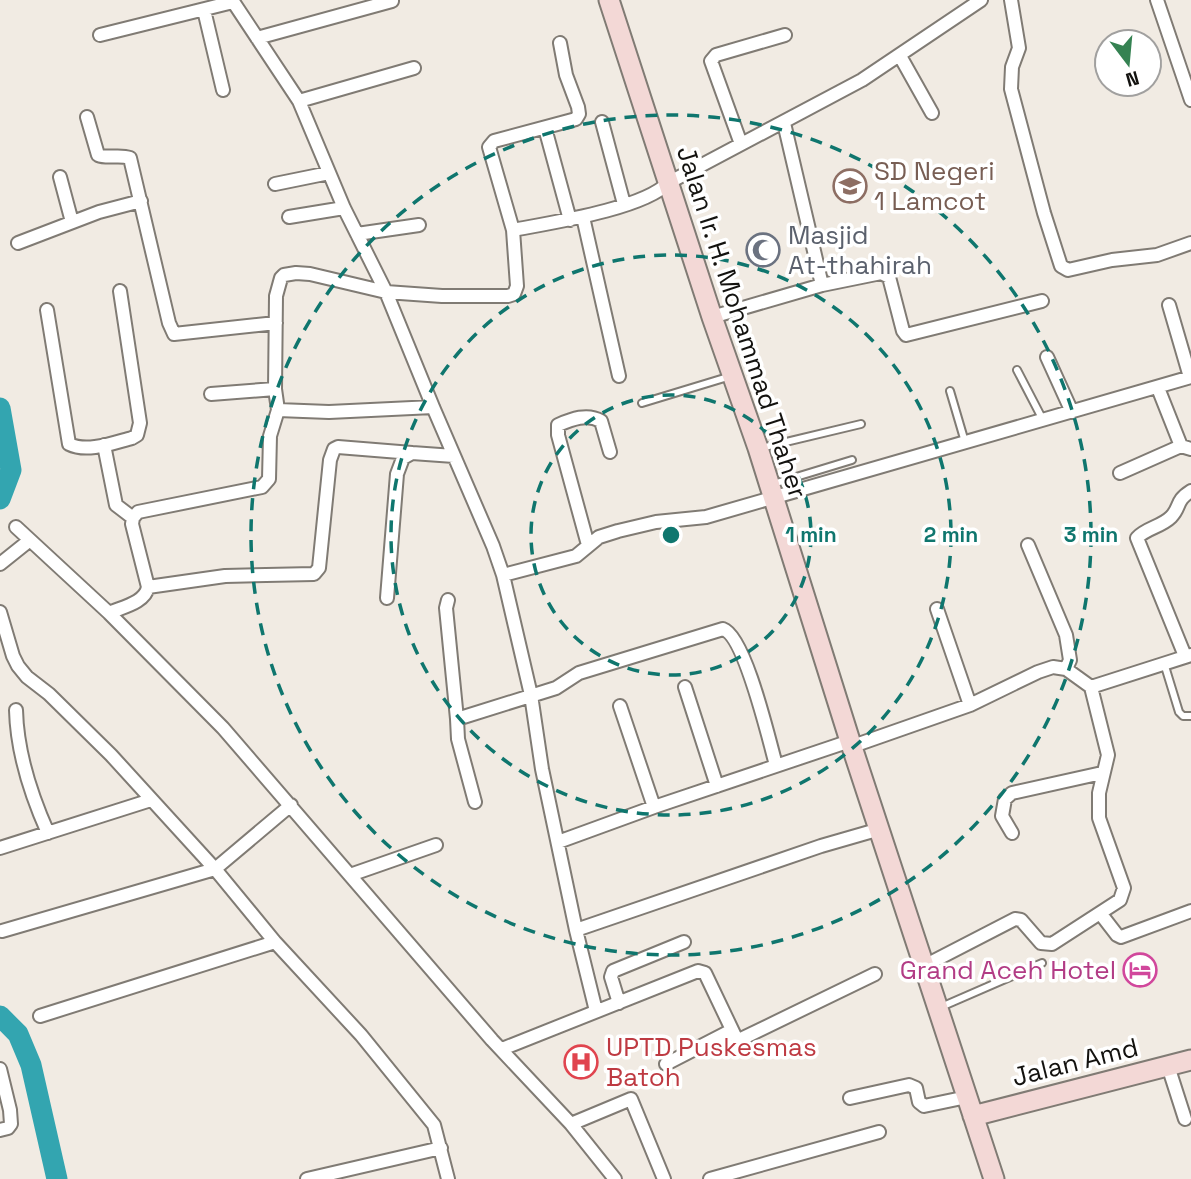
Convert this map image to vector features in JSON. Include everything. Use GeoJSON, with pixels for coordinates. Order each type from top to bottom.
{"type":"FeatureCollection","features":[{"type":"Feature","properties":{"kind":"main road","name":"Jalan Ir. H. Mohammad Thaher"},"geometry":{"type":"LineString","coordinates":[[609,0],[712,317],[758,448],[851,744],[994,1179]]}},
{"type":"Feature","properties":{"kind":"main road","name":"Jalan Amd"},"geometry":{"type":"LineString","coordinates":[[970,1107],[1191,1060]]}},
{"type":"Feature","properties":{"kind":"street"},"geometry":{"type":"LineString","coordinates":[[513,230],[576,218],[656,192],[668,183],[862,80],[980,0]]}},
{"type":"Feature","properties":{"kind":"street"},"geometry":{"type":"LineString","coordinates":[[1011,0],[1019,48],[1012,67],[1011,89],[1061,266],[1068,270],[1112,260],[1157,255],[1191,243]]}},
{"type":"Feature","properties":{"kind":"street"},"geometry":{"type":"LineString","coordinates":[[1157,0],[1191,100]]}},
{"type":"Feature","properties":{"kind":"street"},"geometry":{"type":"LineString","coordinates":[[100,35],[233,1],[299,101],[344,208],[386,292],[494,546],[531,695],[542,769],[596,1011]]}},
{"type":"Feature","properties":{"kind":"street"},"geometry":{"type":"LineString","coordinates":[[257,38],[392,1]]}},
{"type":"Feature","properties":{"kind":"street"},"geometry":{"type":"LineString","coordinates":[[204,9],[223,90]]}},
{"type":"Feature","properties":{"kind":"street"},"geometry":{"type":"LineString","coordinates":[[741,144],[711,64],[712,59],[716,55],[785,35]]}},
{"type":"Feature","properties":{"kind":"street"},"geometry":{"type":"LineString","coordinates":[[109,613],[144,597],[148,587],[133,531],[133,517],[138,512],[266,485],[269,480],[270,436],[278,410],[275,389],[276,296],[284,275],[310,274],[386,292],[442,296],[514,294],[517,286],[513,230],[489,147],[503,138],[570,122],[579,114],[566,75],[560,43]]}},
{"type":"Feature","properties":{"kind":"street"},"geometry":{"type":"LineString","coordinates":[[900,56],[932,113]]}},
{"type":"Feature","properties":{"kind":"street"},"geometry":{"type":"LineString","coordinates":[[299,101],[414,68]]}},
{"type":"Feature","properties":{"kind":"street"},"geometry":{"type":"LineString","coordinates":[[88,117],[98,155],[121,155],[130,158],[169,323],[174,334],[276,323]]}},
{"type":"Feature","properties":{"kind":"street"},"geometry":{"type":"LineString","coordinates":[[602,122],[624,204]]}},
{"type":"Feature","properties":{"kind":"street"},"geometry":{"type":"LineString","coordinates":[[784,123],[822,285]]}},
{"type":"Feature","properties":{"kind":"street"},"geometry":{"type":"LineString","coordinates":[[545,128],[576,218],[619,376]]}},
{"type":"Feature","properties":{"kind":"street"},"geometry":{"type":"LineString","coordinates":[[275,184],[329,173]]}},
{"type":"Feature","properties":{"kind":"street"},"geometry":{"type":"LineString","coordinates":[[60,177],[72,222]]}},
{"type":"Feature","properties":{"kind":"street"},"geometry":{"type":"LineString","coordinates":[[18,243],[99,212],[141,201]]}},
{"type":"Feature","properties":{"kind":"street"},"geometry":{"type":"LineString","coordinates":[[289,217],[344,208]]}},
{"type":"Feature","properties":{"kind":"street"},"geometry":{"type":"LineString","coordinates":[[357,234],[419,225]]}},
{"type":"Feature","properties":{"kind":"street"},"geometry":{"type":"LineString","coordinates":[[712,317],[822,285],[881,273],[889,277],[906,335],[1042,300]]}},
{"type":"Feature","properties":{"kind":"street"},"geometry":{"type":"LineString","coordinates":[[47,310],[69,444],[75,447],[104,445],[132,438],[140,429],[120,291]]}},
{"type":"Feature","properties":{"kind":"street"},"geometry":{"type":"LineString","coordinates":[[503,575],[576,556],[599,537],[618,531],[656,522],[706,517],[770,491],[965,442],[1191,377],[1169,305]]}},
{"type":"Feature","properties":{"kind":"street"},"geometry":{"type":"LineString","coordinates":[[1047,357],[1072,412]]}},
{"type":"Feature","properties":{"kind":"street"},"geometry":{"type":"LineString","coordinates":[[1120,473],[1186,448],[1158,388]]}},
{"type":"Feature","properties":{"kind":"street"},"geometry":{"type":"LineString","coordinates":[[211,394],[275,389]]}},
{"type":"Feature","properties":{"kind":"street"},"geometry":{"type":"LineString","coordinates":[[278,410],[329,412],[433,407]]}},
{"type":"Feature","properties":{"kind":"street"},"geometry":{"type":"LineString","coordinates":[[587,545],[558,435],[558,425],[593,416],[601,421],[610,452]]}},
{"type":"Feature","properties":{"kind":"street"},"geometry":{"type":"LineString","coordinates":[[104,445],[116,505],[133,517]]}},
{"type":"Feature","properties":{"kind":"street"},"geometry":{"type":"LineString","coordinates":[[148,587],[225,576],[314,574],[318,568],[330,460],[334,449],[338,447],[454,456]]}},
{"type":"Feature","properties":{"kind":"street"},"geometry":{"type":"LineString","coordinates":[[387,598],[397,474],[403,458],[412,453]]}},
{"type":"Feature","properties":{"kind":"street"},"geometry":{"type":"LineString","coordinates":[[1091,687],[1188,656],[1137,538],[1172,517],[1180,499],[1191,491]]}},
{"type":"Feature","properties":{"kind":"street"},"geometry":{"type":"LineString","coordinates":[[16,527],[109,613],[223,728],[492,1040],[571,1124],[615,1179]]}},
{"type":"Feature","properties":{"kind":"street"},"geometry":{"type":"LineString","coordinates":[[0,564],[30,541]]}},
{"type":"Feature","properties":{"kind":"street"},"geometry":{"type":"LineString","coordinates":[[1028,545],[1066,635],[1070,660],[1066,669]]}},
{"type":"Feature","properties":{"kind":"street"},"geometry":{"type":"LineString","coordinates":[[448,600],[446,608],[458,739],[475,802]]}},
{"type":"Feature","properties":{"kind":"street"},"geometry":{"type":"LineString","coordinates":[[937,609],[970,705]]}},
{"type":"Feature","properties":{"kind":"street"},"geometry":{"type":"LineString","coordinates":[[0,612],[18,666],[111,755],[215,869],[275,942],[361,1035],[434,1125],[448,1179]]}},
{"type":"Feature","properties":{"kind":"street"},"geometry":{"type":"LineString","coordinates":[[457,719],[556,688],[579,673],[718,630],[727,630],[750,673],[776,765]]}},
{"type":"Feature","properties":{"kind":"street"},"geometry":{"type":"LineString","coordinates":[[558,842],[776,765],[970,705],[1038,672],[1054,667],[1066,669],[1091,687],[1107,748],[1098,806],[1099,818],[1124,888],[1120,900],[1052,944],[1041,943],[1021,920],[1015,919],[924,966]]}},
{"type":"Feature","properties":{"kind":"street"},"geometry":{"type":"LineString","coordinates":[[685,687],[717,786]]}},
{"type":"Feature","properties":{"kind":"street"},"geometry":{"type":"LineString","coordinates":[[620,706],[654,807]]}},
{"type":"Feature","properties":{"kind":"street"},"geometry":{"type":"LineString","coordinates":[[16,710],[16,733],[34,802],[48,833]]}},
{"type":"Feature","properties":{"kind":"street"},"geometry":{"type":"LineString","coordinates":[[1012,833],[1002,816],[1005,799],[1012,793],[1102,773]]}},
{"type":"Feature","properties":{"kind":"street"},"geometry":{"type":"LineString","coordinates":[[0,848],[151,800]]}},
{"type":"Feature","properties":{"kind":"street"},"geometry":{"type":"LineString","coordinates":[[2,931],[215,869],[291,805]]}},
{"type":"Feature","properties":{"kind":"street"},"geometry":{"type":"LineString","coordinates":[[576,930],[821,846],[880,829]]}},
{"type":"Feature","properties":{"kind":"street"},"geometry":{"type":"LineString","coordinates":[[350,875],[436,845]]}},
{"type":"Feature","properties":{"kind":"street"},"geometry":{"type":"LineString","coordinates":[[1100,913],[1121,937],[1191,911]]}},
{"type":"Feature","properties":{"kind":"street"},"geometry":{"type":"LineString","coordinates":[[40,1016],[275,942]]}},
{"type":"Feature","properties":{"kind":"street"},"geometry":{"type":"LineString","coordinates":[[619,1003],[611,977],[613,971],[684,942]]}},
{"type":"Feature","properties":{"kind":"street"},"geometry":{"type":"LineString","coordinates":[[502,1049],[702,971],[732,1030],[739,1040],[744,1039],[807,1005],[875,974]]}},
{"type":"Feature","properties":{"kind":"street"},"geometry":{"type":"LineString","coordinates":[[666,1064],[732,1030]]}},
{"type":"Feature","properties":{"kind":"street"},"geometry":{"type":"LineString","coordinates":[[1168,1066],[1185,1119]]}},
{"type":"Feature","properties":{"kind":"street"},"geometry":{"type":"LineString","coordinates":[[0,1069],[11,1124],[0,1130]]}},
{"type":"Feature","properties":{"kind":"street"},"geometry":{"type":"LineString","coordinates":[[850,1098],[909,1085],[915,1088],[923,1106],[970,1107]]}},
{"type":"Feature","properties":{"kind":"street"},"geometry":{"type":"LineString","coordinates":[[571,1124],[631,1099],[664,1179]]}},
{"type":"Feature","properties":{"kind":"street"},"geometry":{"type":"LineString","coordinates":[[710,1179],[879,1132]]}},
{"type":"Feature","properties":{"kind":"street"},"geometry":{"type":"LineString","coordinates":[[307,1179],[441,1148]]}},
{"type":"Feature","properties":{"kind":"lane"},"geometry":{"type":"LineString","coordinates":[[1017,370],[1043,420]]}},
{"type":"Feature","properties":{"kind":"lane"},"geometry":{"type":"LineString","coordinates":[[642,403],[733,376]]}},
{"type":"Feature","properties":{"kind":"lane"},"geometry":{"type":"LineString","coordinates":[[950,391],[965,442]]}},
{"type":"Feature","properties":{"kind":"lane"},"geometry":{"type":"LineString","coordinates":[[758,448],[861,424]]}},
{"type":"Feature","properties":{"kind":"lane"},"geometry":{"type":"LineString","coordinates":[[770,491],[852,460]]}},
{"type":"Feature","properties":{"kind":"lane"},"geometry":{"type":"LineString","coordinates":[[1164,663],[1179,712],[1183,716],[1191,716]]}},
{"type":"Feature","properties":{"kind":"lane"},"geometry":{"type":"LineString","coordinates":[[938,1008],[1042,963]]}},
{"type":"Feature","properties":{"kind":"waterway"},"geometry":{"type":"LineString","coordinates":[[0,408],[11,470],[0,499]]}},
{"type":"Feature","properties":{"kind":"waterway"},"geometry":{"type":"LineString","coordinates":[[0,1016],[18,1034],[31,1065],[57,1179]]}},
{"type":"Feature","properties":{"kind":"place","name":"SD Negeri 1 Lamcot"},"geometry":{"type":"Point","coordinates":[850,186]}},
{"type":"Feature","properties":{"kind":"place","name":"Masjid At-thahirah"},"geometry":{"type":"Point","coordinates":[763,250]}},
{"type":"Feature","properties":{"kind":"place","name":"Grand Aceh Hotel"},"geometry":{"type":"Point","coordinates":[1140,970]}},
{"type":"Feature","properties":{"kind":"place","name":"UPTD Puskesmas Batoh"},"geometry":{"type":"Point","coordinates":[581,1062]}}]}
